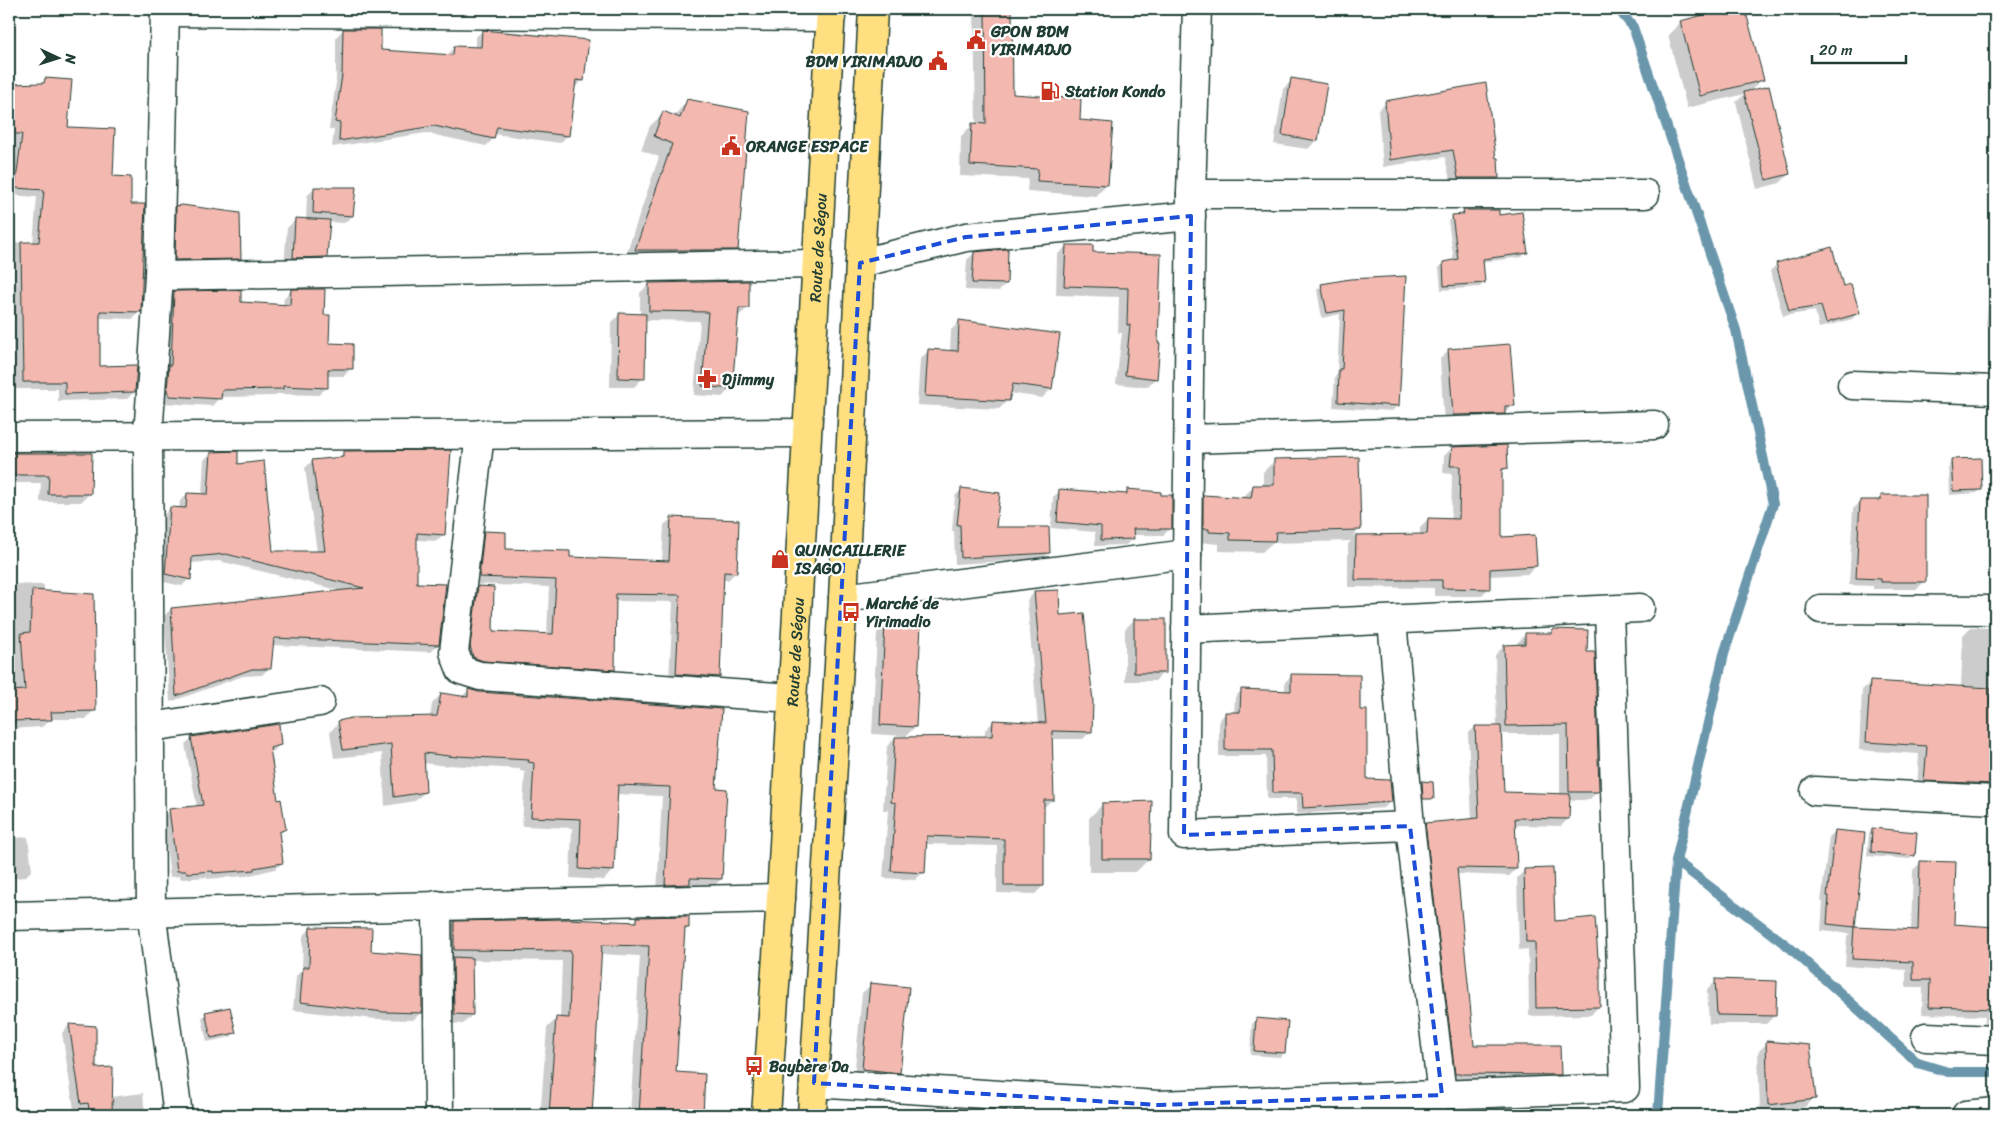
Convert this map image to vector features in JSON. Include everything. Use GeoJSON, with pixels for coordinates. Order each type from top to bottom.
{"type":"FeatureCollection","features":[{"type":"Feature","properties":{"kind":"highway"},"geometry":{"type":"LineString","coordinates":[[812,1115],[873,9]]}},
{"type":"Feature","properties":{"kind":"highway","name":"Route de Ségou"},"geometry":{"type":"LineString","coordinates":[[766,1115],[781,898],[831,13]]}},
{"type":"Feature","properties":{"kind":"street"},"geometry":{"type":"LineString","coordinates":[[1197,9],[1191,205],[1184,835],[1410,826]]}},
{"type":"Feature","properties":{"kind":"street"},"geometry":{"type":"LineString","coordinates":[[178,1115],[151,911],[148,436],[159,276],[165,11],[831,13]]}},
{"type":"Feature","properties":{"kind":"street"},"geometry":{"type":"LineString","coordinates":[[860,263],[966,237],[1191,205],[1645,194]]}},
{"type":"Feature","properties":{"kind":"street"},"geometry":{"type":"LineString","coordinates":[[159,276],[817,264]]}},
{"type":"Feature","properties":{"kind":"street"},"geometry":{"type":"LineString","coordinates":[[1852,385],[1995,390]]}},
{"type":"Feature","properties":{"kind":"street"},"geometry":{"type":"LineString","coordinates":[[1189,439],[1654,425]]}},
{"type":"Feature","properties":{"kind":"street"},"geometry":{"type":"LineString","coordinates":[[9,437],[806,433]]}},
{"type":"Feature","properties":{"kind":"street"},"geometry":{"type":"LineString","coordinates":[[480,434],[454,652],[461,670],[480,676],[792,698]]}},
{"type":"Feature","properties":{"kind":"street"},"geometry":{"type":"LineString","coordinates":[[842,598],[1188,554]]}},
{"type":"Feature","properties":{"kind":"street"},"geometry":{"type":"LineString","coordinates":[[1186,629],[1640,608]]}},
{"type":"Feature","properties":{"kind":"street"},"geometry":{"type":"LineString","coordinates":[[1821,609],[1995,610]]}},
{"type":"Feature","properties":{"kind":"street"},"geometry":{"type":"LineString","coordinates":[[814,1083],[1158,1110],[1442,1095],[1625,1088],[1610,610]]}},
{"type":"Feature","properties":{"kind":"street"},"geometry":{"type":"LineString","coordinates":[[1392,620],[1410,826],[1442,1095]]}},
{"type":"Feature","properties":{"kind":"street"},"geometry":{"type":"LineString","coordinates":[[150,727],[320,702]]}},
{"type":"Feature","properties":{"kind":"street"},"geometry":{"type":"LineString","coordinates":[[1815,790],[1995,800]]}},
{"type":"Feature","properties":{"kind":"street"},"geometry":{"type":"LineString","coordinates":[[9,916],[151,911],[781,898]]}},
{"type":"Feature","properties":{"kind":"street"},"geometry":{"type":"LineString","coordinates":[[437,905],[440,1115]]}},
{"type":"Feature","properties":{"kind":"street"},"geometry":{"type":"LineString","coordinates":[[1926,1038],[1995,1040]]}},
{"type":"Feature","properties":{"kind":"street"},"geometry":{"type":"LineString","coordinates":[[1966,1115],[1995,1112]]}},
{"type":"Feature","properties":{"kind":"highlighted area"},"geometry":{"type":"Polygon","coordinates":[[[1191,216],[1184,835],[1410,826],[1442,1095],[1158,1105],[814,1083],[860,263],[966,237],[1191,216]]]}},
{"type":"Feature","properties":{"kind":"building"},"geometry":{"type":"Polygon","coordinates":[[[985,9],[1012,9],[1013,94],[1081,99],[1080,120],[1113,123],[1108,185],[1037,181],[1038,169],[970,165],[972,123],[986,124],[985,9]]]}},
{"type":"Feature","properties":{"kind":"building"},"geometry":{"type":"Polygon","coordinates":[[[1727,9],[1745,9],[1764,80],[1700,96],[1680,21],[1727,9]]]}},
{"type":"Feature","properties":{"kind":"building"},"geometry":{"type":"Polygon","coordinates":[[[343,29],[381,29],[381,50],[453,55],[454,46],[481,47],[482,30],[589,40],[584,81],[576,80],[569,136],[497,127],[494,139],[434,126],[339,141],[340,123],[335,122],[342,75],[343,29]]]}},
{"type":"Feature","properties":{"kind":"building"},"geometry":{"type":"Polygon","coordinates":[[[45,78],[72,80],[68,127],[115,129],[113,176],[131,177],[131,204],[145,204],[141,312],[100,311],[100,366],[137,365],[135,392],[65,394],[65,382],[23,382],[21,242],[39,242],[44,190],[15,188],[22,134],[9,134],[9,84],[44,83],[45,78]]]}},
{"type":"Feature","properties":{"kind":"building"},"geometry":{"type":"Polygon","coordinates":[[[1291,78],[1327,84],[1318,141],[1282,135],[1291,78]]]}},
{"type":"Feature","properties":{"kind":"building"},"geometry":{"type":"Polygon","coordinates":[[[1486,83],[1496,158],[1498,158],[1499,178],[1458,178],[1453,150],[1390,160],[1385,101],[1486,83]]]}},
{"type":"Feature","properties":{"kind":"building"},"geometry":{"type":"Polygon","coordinates":[[[1769,86],[1790,174],[1766,180],[1744,92],[1769,86]]]}},
{"type":"Feature","properties":{"kind":"building"},"geometry":{"type":"Polygon","coordinates":[[[687,99],[749,111],[738,250],[635,250],[672,144],[654,136],[663,111],[680,118],[687,99]]]}},
{"type":"Feature","properties":{"kind":"building"},"geometry":{"type":"Polygon","coordinates":[[[314,187],[356,187],[353,216],[313,213],[314,187]]]}},
{"type":"Feature","properties":{"kind":"building"},"geometry":{"type":"Polygon","coordinates":[[[182,205],[240,213],[241,259],[175,260],[176,206],[182,205]]]}},
{"type":"Feature","properties":{"kind":"building"},"geometry":{"type":"Polygon","coordinates":[[[1463,210],[1499,210],[1499,215],[1522,212],[1528,253],[1483,259],[1485,283],[1444,286],[1443,262],[1458,259],[1452,215],[1464,214],[1463,210]]]}},
{"type":"Feature","properties":{"kind":"building"},"geometry":{"type":"Polygon","coordinates":[[[295,218],[330,220],[327,257],[293,258],[295,218]]]}},
{"type":"Feature","properties":{"kind":"building"},"geometry":{"type":"Polygon","coordinates":[[[1066,245],[1093,245],[1093,252],[1161,254],[1158,343],[1160,343],[1157,379],[1125,375],[1130,325],[1127,325],[1128,288],[1064,286],[1066,245]]]}},
{"type":"Feature","properties":{"kind":"building"},"geometry":{"type":"Polygon","coordinates":[[[1832,247],[1843,286],[1851,284],[1860,313],[1826,323],[1821,306],[1789,311],[1776,263],[1832,247]]]}},
{"type":"Feature","properties":{"kind":"building"},"geometry":{"type":"Polygon","coordinates":[[[1008,249],[1007,284],[972,283],[974,252],[1008,249]]]}},
{"type":"Feature","properties":{"kind":"building"},"geometry":{"type":"Polygon","coordinates":[[[1406,276],[1399,406],[1338,402],[1339,369],[1342,369],[1345,310],[1327,313],[1321,284],[1350,279],[1406,276]]]}},
{"type":"Feature","properties":{"kind":"building"},"geometry":{"type":"Polygon","coordinates":[[[749,281],[749,308],[739,308],[732,389],[702,386],[708,312],[649,311],[649,283],[749,281]]]}},
{"type":"Feature","properties":{"kind":"building"},"geometry":{"type":"Polygon","coordinates":[[[291,289],[325,289],[324,315],[330,315],[329,343],[353,344],[353,369],[328,369],[328,388],[283,386],[283,389],[222,390],[221,399],[169,396],[169,392],[167,392],[169,365],[171,365],[174,291],[241,290],[241,302],[290,305],[291,289]]]}},
{"type":"Feature","properties":{"kind":"building"},"geometry":{"type":"Polygon","coordinates":[[[619,313],[646,314],[645,379],[618,378],[619,313]]]}},
{"type":"Feature","properties":{"kind":"building"},"geometry":{"type":"Polygon","coordinates":[[[959,320],[1060,334],[1052,389],[1013,384],[1009,401],[925,396],[928,349],[958,351],[959,320]]]}},
{"type":"Feature","properties":{"kind":"building"},"geometry":{"type":"Polygon","coordinates":[[[1510,344],[1515,406],[1505,406],[1505,414],[1453,415],[1448,349],[1510,344]]]}},
{"type":"Feature","properties":{"kind":"building"},"geometry":{"type":"Polygon","coordinates":[[[1507,445],[1508,468],[1502,469],[1502,537],[1535,535],[1537,566],[1490,569],[1490,589],[1442,588],[1442,580],[1355,580],[1356,535],[1427,534],[1428,518],[1459,519],[1460,466],[1450,466],[1452,447],[1507,445]]]}},
{"type":"Feature","properties":{"kind":"building"},"geometry":{"type":"Polygon","coordinates":[[[451,450],[445,535],[417,533],[417,583],[446,584],[439,645],[274,638],[271,669],[252,669],[176,696],[171,608],[364,588],[226,554],[192,557],[191,580],[165,574],[170,507],[186,508],[187,493],[208,494],[211,452],[238,451],[238,464],[264,461],[273,551],[325,551],[312,460],[343,457],[343,451],[451,450]]]}},
{"type":"Feature","properties":{"kind":"building"},"geometry":{"type":"Polygon","coordinates":[[[9,453],[92,453],[91,494],[48,494],[49,475],[9,475],[9,453]]]}},
{"type":"Feature","properties":{"kind":"building"},"geometry":{"type":"Polygon","coordinates":[[[1359,457],[1361,530],[1276,532],[1275,541],[1230,540],[1230,533],[1209,532],[1209,529],[1203,529],[1203,495],[1251,498],[1253,485],[1274,485],[1274,459],[1359,457]]]}},
{"type":"Feature","properties":{"kind":"building"},"geometry":{"type":"Polygon","coordinates":[[[1981,458],[1982,490],[1953,491],[1951,459],[1981,458]]]}},
{"type":"Feature","properties":{"kind":"building"},"geometry":{"type":"Polygon","coordinates":[[[961,488],[1000,493],[996,527],[1049,527],[1050,553],[961,558],[960,525],[957,525],[961,488]]]}},
{"type":"Feature","properties":{"kind":"building"},"geometry":{"type":"Polygon","coordinates":[[[1059,489],[1127,494],[1127,489],[1161,492],[1161,495],[1172,495],[1172,529],[1133,529],[1134,539],[1101,540],[1101,526],[1057,522],[1059,489]]]}},
{"type":"Feature","properties":{"kind":"building"},"geometry":{"type":"Polygon","coordinates":[[[1881,495],[1926,495],[1926,582],[1881,582],[1881,579],[1856,578],[1860,500],[1881,500],[1881,495]]]}},
{"type":"Feature","properties":{"kind":"building"},"geometry":{"type":"Polygon","coordinates":[[[671,517],[739,520],[737,573],[724,572],[720,677],[676,674],[680,595],[616,594],[615,670],[483,661],[473,657],[470,646],[478,586],[494,587],[493,631],[553,634],[556,580],[479,577],[484,531],[506,532],[506,549],[570,551],[570,557],[669,561],[671,517]]]}},
{"type":"Feature","properties":{"kind":"building"},"geometry":{"type":"Polygon","coordinates":[[[32,590],[94,594],[96,711],[51,712],[52,720],[9,721],[9,691],[25,690],[21,633],[30,632],[32,590]]]}},
{"type":"Feature","properties":{"kind":"building"},"geometry":{"type":"Polygon","coordinates":[[[1059,590],[1060,615],[1084,613],[1093,702],[1092,732],[1052,731],[1054,800],[1044,800],[1044,886],[1004,886],[1004,839],[927,836],[925,873],[891,871],[896,803],[891,802],[895,737],[992,736],[993,720],[1046,723],[1034,591],[1059,590]]]}},
{"type":"Feature","properties":{"kind":"building"},"geometry":{"type":"Polygon","coordinates":[[[1134,619],[1166,619],[1166,673],[1134,673],[1134,619]]]}},
{"type":"Feature","properties":{"kind":"building"},"geometry":{"type":"Polygon","coordinates":[[[885,623],[921,624],[916,727],[880,725],[885,623]]]}},
{"type":"Feature","properties":{"kind":"building"},"geometry":{"type":"Polygon","coordinates":[[[1552,629],[1588,630],[1587,652],[1595,652],[1599,792],[1569,792],[1568,725],[1506,726],[1504,645],[1525,644],[1525,633],[1552,633],[1552,629]]]}},
{"type":"Feature","properties":{"kind":"building"},"geometry":{"type":"Polygon","coordinates":[[[1291,674],[1360,675],[1360,710],[1367,710],[1367,779],[1390,780],[1392,802],[1303,808],[1302,793],[1273,793],[1272,750],[1225,750],[1225,712],[1240,712],[1241,689],[1291,691],[1291,674]]]}},
{"type":"Feature","properties":{"kind":"building"},"geometry":{"type":"Polygon","coordinates":[[[1870,681],[1991,688],[1990,704],[1995,705],[1995,784],[1924,781],[1927,746],[1866,742],[1870,681]]]}},
{"type":"Feature","properties":{"kind":"building"},"geometry":{"type":"Polygon","coordinates":[[[468,689],[479,692],[722,709],[716,788],[727,789],[722,879],[690,878],[690,884],[665,885],[670,787],[618,785],[614,871],[579,869],[581,819],[531,817],[534,763],[528,762],[529,760],[457,757],[424,753],[426,792],[394,797],[391,744],[343,750],[338,721],[351,718],[437,716],[441,693],[468,697],[468,689]]]}},
{"type":"Feature","properties":{"kind":"building"},"geometry":{"type":"Polygon","coordinates":[[[279,724],[281,745],[270,748],[278,800],[281,799],[286,829],[279,832],[283,863],[254,868],[254,870],[213,873],[213,871],[187,873],[186,871],[177,871],[169,809],[203,805],[191,737],[279,724]]]}},
{"type":"Feature","properties":{"kind":"building"},"geometry":{"type":"Polygon","coordinates":[[[1475,726],[1501,726],[1504,792],[1570,794],[1569,819],[1515,818],[1517,869],[1457,868],[1474,1045],[1560,1045],[1561,1075],[1455,1074],[1425,823],[1479,818],[1475,726]]]}},
{"type":"Feature","properties":{"kind":"building"},"geometry":{"type":"Polygon","coordinates":[[[1422,781],[1433,782],[1434,799],[1423,799],[1422,781]]]}},
{"type":"Feature","properties":{"kind":"building"},"geometry":{"type":"Polygon","coordinates":[[[1152,801],[1150,859],[1102,859],[1102,803],[1152,801]]]}},
{"type":"Feature","properties":{"kind":"building"},"geometry":{"type":"Polygon","coordinates":[[[1872,828],[1917,832],[1915,856],[1871,852],[1872,828]]]}},
{"type":"Feature","properties":{"kind":"building"},"geometry":{"type":"Polygon","coordinates":[[[1835,830],[1865,833],[1855,927],[1827,924],[1829,896],[1827,896],[1835,830]]]}},
{"type":"Feature","properties":{"kind":"building"},"geometry":{"type":"Polygon","coordinates":[[[1920,861],[1956,862],[1954,924],[1995,927],[1995,1009],[1929,1007],[1930,980],[1913,980],[1913,962],[1852,959],[1854,927],[1918,930],[1920,861]]]}},
{"type":"Feature","properties":{"kind":"building"},"geometry":{"type":"Polygon","coordinates":[[[1553,868],[1555,921],[1595,917],[1598,958],[1600,958],[1600,1007],[1536,1008],[1535,942],[1526,942],[1524,869],[1553,868]]]}},
{"type":"Feature","properties":{"kind":"building"},"geometry":{"type":"Polygon","coordinates":[[[689,916],[689,928],[685,928],[676,1072],[705,1074],[703,1115],[639,1115],[649,946],[602,945],[592,1115],[549,1115],[556,1017],[569,1018],[571,951],[454,950],[454,921],[568,919],[637,922],[637,917],[689,916]]]}},
{"type":"Feature","properties":{"kind":"building"},"geometry":{"type":"Polygon","coordinates":[[[310,927],[372,928],[371,951],[422,955],[422,1013],[384,1012],[300,1002],[303,967],[309,967],[310,927]]]}},
{"type":"Feature","properties":{"kind":"building"},"geometry":{"type":"Polygon","coordinates":[[[453,957],[472,958],[473,1015],[454,1014],[453,957]]]}},
{"type":"Feature","properties":{"kind":"building"},"geometry":{"type":"Polygon","coordinates":[[[1715,979],[1777,981],[1776,1016],[1717,1015],[1715,979]]]}},
{"type":"Feature","properties":{"kind":"building"},"geometry":{"type":"Polygon","coordinates":[[[870,983],[909,987],[900,1073],[862,1069],[870,983]]]}},
{"type":"Feature","properties":{"kind":"building"},"geometry":{"type":"Polygon","coordinates":[[[230,1007],[236,1033],[211,1038],[205,1012],[230,1007]]]}},
{"type":"Feature","properties":{"kind":"building"},"geometry":{"type":"Polygon","coordinates":[[[1256,1018],[1288,1021],[1285,1053],[1254,1051],[1256,1018]]]}},
{"type":"Feature","properties":{"kind":"building"},"geometry":{"type":"Polygon","coordinates":[[[69,1024],[96,1026],[96,1068],[113,1067],[112,1115],[90,1115],[88,1103],[81,1104],[69,1024]]]}},
{"type":"Feature","properties":{"kind":"building"},"geometry":{"type":"Polygon","coordinates":[[[1766,1041],[1810,1045],[1816,1099],[1768,1105],[1766,1041]]]}},
{"type":"Feature","properties":{"kind":"waterway"},"geometry":{"type":"LineString","coordinates":[[1618,9],[1633,27],[1736,330],[1773,504],[1724,654],[1676,861],[1658,1115]]}},
{"type":"Feature","properties":{"kind":"waterway"},"geometry":{"type":"LineString","coordinates":[[1676,861],[1789,947],[1918,1063],[1948,1072],[1995,1072]]}},
{"type":"Feature","properties":{"kind":"place","name":"GPON BDM YIRIMADJO"},"geometry":{"type":"Point","coordinates":[976,40]}},
{"type":"Feature","properties":{"kind":"place","name":"BDM YIRIMADJO"},"geometry":{"type":"Point","coordinates":[938,61]}},
{"type":"Feature","properties":{"kind":"place","name":"Station Kondo"},"geometry":{"type":"Point","coordinates":[1050,91]}},
{"type":"Feature","properties":{"kind":"place","name":"ORANGE ESPACE"},"geometry":{"type":"Point","coordinates":[731,146]}},
{"type":"Feature","properties":{"kind":"place","name":"Djimmy"},"geometry":{"type":"Point","coordinates":[707,379]}},
{"type":"Feature","properties":{"kind":"place","name":"QUINCAILLERIE ISAGO"},"geometry":{"type":"Point","coordinates":[780,559]}},
{"type":"Feature","properties":{"kind":"place","name":"Marché de Yirimadio"},"geometry":{"type":"Point","coordinates":[851,612]}},
{"type":"Feature","properties":{"kind":"place","name":"Baybère Da"},"geometry":{"type":"Point","coordinates":[754,1066]}}]}
